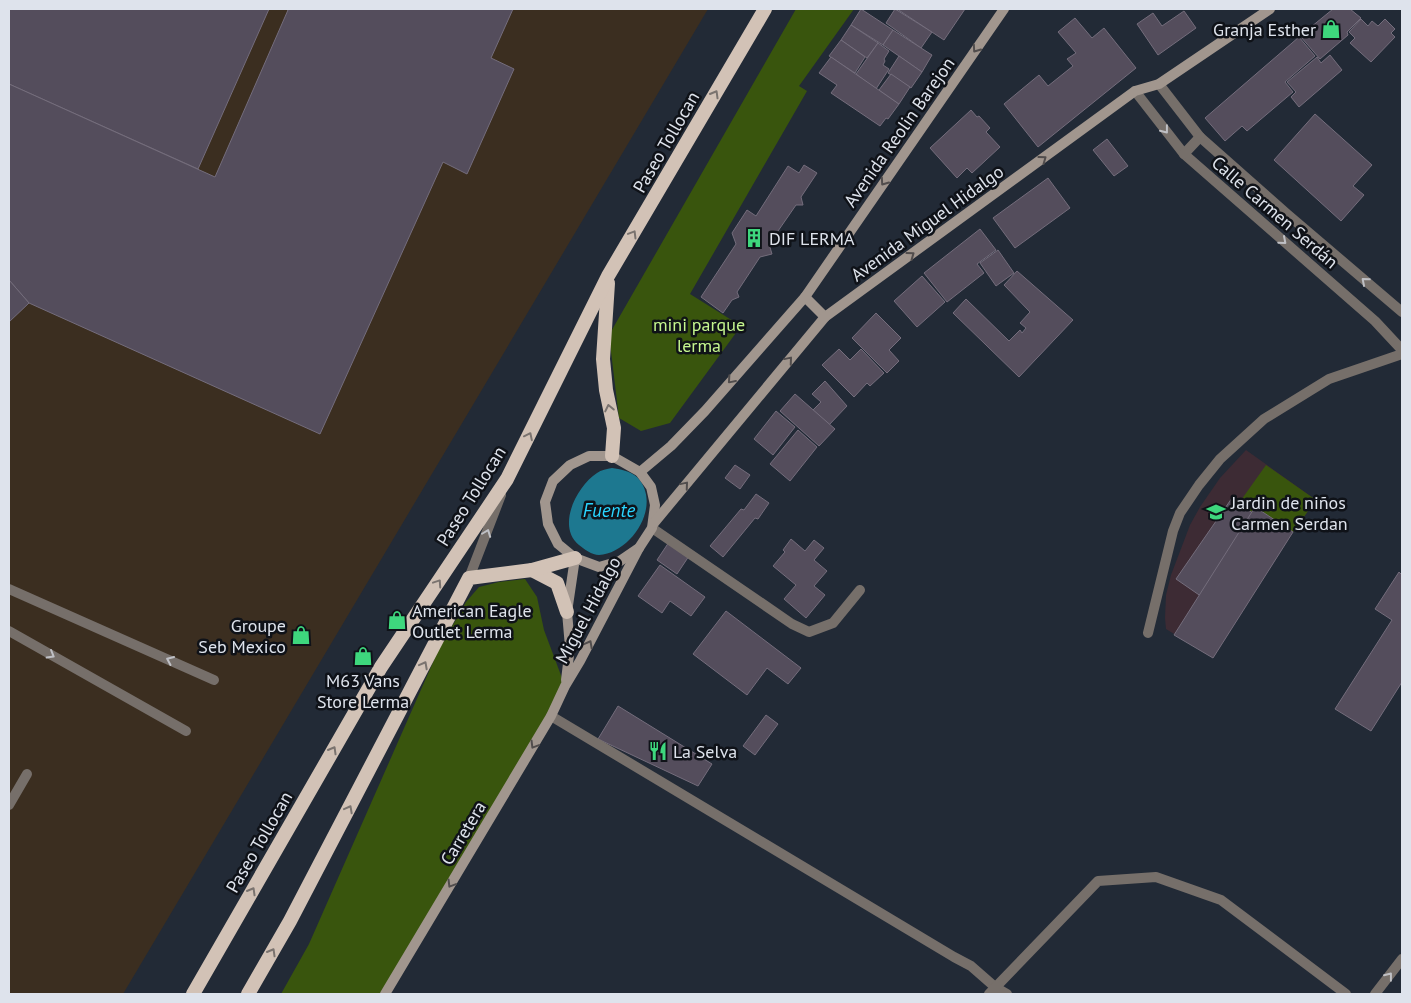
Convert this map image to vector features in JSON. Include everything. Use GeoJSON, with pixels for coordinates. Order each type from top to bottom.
{"type":"FeatureCollection","features":[{"type":"Feature","properties":{"kind":"highway","name":"Paseo Tollocan"},"geometry":{"type":"LineString","coordinates":[[193,994],[381,667],[507,479],[608,276],[765,9]]}},
{"type":"Feature","properties":{"kind":"highway"},"geometry":{"type":"LineString","coordinates":[[608,276],[603,360],[606,390],[614,428],[612,456]]}},
{"type":"Feature","properties":{"kind":"highway"},"geometry":{"type":"LineString","coordinates":[[248,994],[290,920],[469,578],[532,570],[574,558]]}},
{"type":"Feature","properties":{"kind":"highway"},"geometry":{"type":"LineString","coordinates":[[532,570],[557,583],[568,612]]}},
{"type":"Feature","properties":{"kind":"main road","name":"Avenida Reolin Barejon"},"geometry":{"type":"LineString","coordinates":[[640,472],[672,446],[805,296],[1004,9]]}},
{"type":"Feature","properties":{"kind":"main road","name":"Avenida Miguel Hidalgo"},"geometry":{"type":"LineString","coordinates":[[653,525],[826,318],[1135,91],[1159,84],[1270,9]]}},
{"type":"Feature","properties":{"kind":"main road"},"geometry":{"type":"LineString","coordinates":[[805,296],[826,318]]}},
{"type":"Feature","properties":{"kind":"main road"},"geometry":{"type":"LineString","coordinates":[[589,456],[612,456],[640,472],[651,487],[655,505],[653,525],[639,548],[620,561],[599,567],[574,558],[558,544],[548,524],[546,502],[553,481],[570,465],[589,456]]}},
{"type":"Feature","properties":{"kind":"main road","name":"Miguel Hidalgo"},"geometry":{"type":"LineString","coordinates":[[565,686],[639,548]]}},
{"type":"Feature","properties":{"kind":"main road"},"geometry":{"type":"LineString","coordinates":[[565,686],[570,648],[568,612],[574,558]]}},
{"type":"Feature","properties":{"kind":"main road","name":"Carretera"},"geometry":{"type":"LineString","coordinates":[[385,994],[551,716],[565,686]]}},
{"type":"Feature","properties":{"kind":"street","name":"Calle Carmen Serdán"},"geometry":{"type":"LineString","coordinates":[[1159,84],[1200,137],[1402,312]]}},
{"type":"Feature","properties":{"kind":"street","name":"Calle Carmen Serdán"},"geometry":{"type":"LineString","coordinates":[[1135,91],[1184,154],[1375,321],[1402,350]]}},
{"type":"Feature","properties":{"kind":"street"},"geometry":{"type":"LineString","coordinates":[[1184,154],[1200,137]]}},
{"type":"Feature","properties":{"kind":"street"},"geometry":{"type":"LineString","coordinates":[[1148,633],[1173,531],[1180,513],[1198,486],[1220,459],[1264,419],[1329,380],[1402,354]]}},
{"type":"Feature","properties":{"kind":"street"},"geometry":{"type":"LineString","coordinates":[[469,578],[507,479]]}},
{"type":"Feature","properties":{"kind":"street"},"geometry":{"type":"LineString","coordinates":[[653,525],[792,624],[809,632],[833,623],[860,590]]}},
{"type":"Feature","properties":{"kind":"street"},"geometry":{"type":"LineString","coordinates":[[9,589],[214,680]]}},
{"type":"Feature","properties":{"kind":"street"},"geometry":{"type":"LineString","coordinates":[[9,631],[186,731]]}},
{"type":"Feature","properties":{"kind":"street"},"geometry":{"type":"LineString","coordinates":[[551,716],[971,966],[992,991],[1007,994]]}},
{"type":"Feature","properties":{"kind":"street"},"geometry":{"type":"LineString","coordinates":[[9,805],[27,774]]}},
{"type":"Feature","properties":{"kind":"street"},"geometry":{"type":"LineString","coordinates":[[992,991],[1098,881],[1156,877],[1220,900],[1346,994]]}},
{"type":"Feature","properties":{"kind":"street"},"geometry":{"type":"LineString","coordinates":[[1375,994],[1402,959]]}},
{"type":"Feature","properties":{"kind":"shaded area"},"geometry":{"type":"Polygon","coordinates":[[[9,9],[708,9],[123,994],[9,994],[9,9]]]}},
{"type":"Feature","properties":{"kind":"shaded area","name":"Jardin de niños Carmen Serdan"},"geometry":{"type":"Polygon","coordinates":[[[1246,450],[1316,500],[1293,532],[1213,658],[1166,629],[1166,595],[1171,575],[1190,525],[1220,478],[1246,450]]]}},
{"type":"Feature","properties":{"kind":"green space","name":"mini parque lerma"},"geometry":{"type":"Polygon","coordinates":[[[796,9],[854,9],[799,86],[807,91],[690,294],[741,326],[670,423],[641,431],[619,418],[609,335],[796,9]]]}},
{"type":"Feature","properties":{"kind":"green space"},"geometry":{"type":"Polygon","coordinates":[[[1266,465],[1316,500],[1293,532],[1255,507],[1252,512],[1239,503],[1266,465]]]}},
{"type":"Feature","properties":{"kind":"green space"},"geometry":{"type":"Polygon","coordinates":[[[525,579],[537,597],[544,630],[565,686],[384,994],[281,994],[309,944],[438,651],[466,602],[479,587],[525,579]]]}},
{"type":"Feature","properties":{"kind":"water","name":"Fuente"},"geometry":{"type":"Polygon","coordinates":[[[612,468],[628,472],[637,477],[644,488],[647,500],[645,513],[632,537],[623,546],[611,552],[596,555],[579,545],[572,537],[569,528],[569,517],[576,496],[590,479],[599,472],[612,468]]]}},
{"type":"Feature","properties":{"kind":"building"},"geometry":{"type":"Polygon","coordinates":[[[9,9],[269,9],[198,169],[9,84],[9,9]]]}},
{"type":"Feature","properties":{"kind":"building"},"geometry":{"type":"Polygon","coordinates":[[[285,9],[513,9],[491,58],[514,69],[467,174],[443,162],[320,434],[29,303],[9,280],[9,84],[215,177],[288,10],[285,9]]]}},
{"type":"Feature","properties":{"kind":"building"},"geometry":{"type":"Polygon","coordinates":[[[861,9],[893,30],[883,45],[851,25],[861,9]]]}},
{"type":"Feature","properties":{"kind":"building"},"geometry":{"type":"Polygon","coordinates":[[[895,9],[932,32],[921,48],[886,23],[895,9]]]}},
{"type":"Feature","properties":{"kind":"building"},"geometry":{"type":"Polygon","coordinates":[[[897,9],[965,9],[944,40],[897,9]]]}},
{"type":"Feature","properties":{"kind":"building"},"geometry":{"type":"Polygon","coordinates":[[[1333,9],[1350,9],[1361,18],[1347,32],[1348,35],[1320,59],[1300,36],[1333,9]]]}},
{"type":"Feature","properties":{"kind":"building"},"geometry":{"type":"Polygon","coordinates":[[[1184,11],[1196,28],[1158,55],[1137,24],[1153,13],[1162,26],[1184,11]]]}},
{"type":"Feature","properties":{"kind":"building"},"geometry":{"type":"Polygon","coordinates":[[[1075,18],[1092,38],[1104,28],[1136,68],[1038,147],[1004,104],[1039,75],[1048,86],[1073,66],[1067,59],[1076,53],[1058,32],[1075,18]]]}},
{"type":"Feature","properties":{"kind":"building"},"geometry":{"type":"Polygon","coordinates":[[[1361,19],[1368,26],[1372,21],[1378,26],[1385,19],[1395,29],[1391,33],[1395,37],[1371,62],[1350,43],[1355,38],[1349,32],[1361,19]]]}},
{"type":"Feature","properties":{"kind":"building"},"geometry":{"type":"Polygon","coordinates":[[[851,25],[878,43],[867,58],[841,40],[851,25]]]}},
{"type":"Feature","properties":{"kind":"building"},"geometry":{"type":"Polygon","coordinates":[[[893,30],[932,55],[922,72],[883,45],[893,30]]]}},
{"type":"Feature","properties":{"kind":"building"},"geometry":{"type":"Polygon","coordinates":[[[1299,37],[1315,56],[1285,82],[1293,92],[1247,131],[1242,126],[1225,141],[1205,118],[1299,37]]]}},
{"type":"Feature","properties":{"kind":"building"},"geometry":{"type":"Polygon","coordinates":[[[841,40],[865,57],[855,73],[829,56],[841,40]]]}},
{"type":"Feature","properties":{"kind":"building"},"geometry":{"type":"Polygon","coordinates":[[[878,43],[889,51],[883,65],[889,69],[876,89],[856,74],[878,43]]]}},
{"type":"Feature","properties":{"kind":"building"},"geometry":{"type":"Polygon","coordinates":[[[1330,55],[1342,70],[1299,107],[1291,97],[1296,92],[1287,82],[1317,57],[1321,63],[1330,55]]]}},
{"type":"Feature","properties":{"kind":"building"},"geometry":{"type":"Polygon","coordinates":[[[899,56],[922,72],[911,88],[888,73],[899,56]]]}},
{"type":"Feature","properties":{"kind":"building"},"geometry":{"type":"Polygon","coordinates":[[[831,57],[899,104],[880,126],[831,93],[837,85],[819,73],[831,57]]]}},
{"type":"Feature","properties":{"kind":"building"},"geometry":{"type":"Polygon","coordinates":[[[891,74],[910,87],[899,104],[879,90],[891,74]]]}},
{"type":"Feature","properties":{"kind":"building"},"geometry":{"type":"Polygon","coordinates":[[[971,110],[990,128],[986,132],[1000,147],[972,173],[967,168],[957,178],[930,148],[971,110]]]}},
{"type":"Feature","properties":{"kind":"building"},"geometry":{"type":"Polygon","coordinates":[[[1315,114],[1372,165],[1353,186],[1364,195],[1341,221],[1274,160],[1315,114]]]}},
{"type":"Feature","properties":{"kind":"building"},"geometry":{"type":"Polygon","coordinates":[[[1107,139],[1128,166],[1114,176],[1093,150],[1107,139]]]}},
{"type":"Feature","properties":{"kind":"building","name":"DIF LERMA"},"geometry":{"type":"Polygon","coordinates":[[[804,165],[817,173],[801,197],[803,205],[796,205],[769,244],[772,254],[760,257],[737,292],[739,297],[732,300],[723,313],[701,297],[736,244],[732,233],[747,210],[756,216],[788,166],[799,173],[804,165]]]}},
{"type":"Feature","properties":{"kind":"building"},"geometry":{"type":"Polygon","coordinates":[[[1048,178],[1070,208],[1015,248],[993,218],[1048,178]]]}},
{"type":"Feature","properties":{"kind":"building"},"geometry":{"type":"Polygon","coordinates":[[[980,229],[996,250],[977,264],[984,273],[947,302],[924,273],[980,229]]]}},
{"type":"Feature","properties":{"kind":"building"},"geometry":{"type":"Polygon","coordinates":[[[998,250],[1014,273],[996,286],[980,263],[998,250]]]}},
{"type":"Feature","properties":{"kind":"building"},"geometry":{"type":"Polygon","coordinates":[[[1017,271],[1073,320],[1019,377],[953,313],[966,299],[1009,341],[1020,330],[1022,333],[1026,328],[1020,323],[1030,312],[1004,285],[1017,271]]]}},
{"type":"Feature","properties":{"kind":"building"},"geometry":{"type":"Polygon","coordinates":[[[922,276],[945,302],[917,327],[894,301],[922,276]]]}},
{"type":"Feature","properties":{"kind":"building"},"geometry":{"type":"Polygon","coordinates":[[[9,280],[29,303],[9,322],[9,280]]]}},
{"type":"Feature","properties":{"kind":"building"},"geometry":{"type":"Polygon","coordinates":[[[876,313],[901,338],[889,350],[899,361],[887,373],[852,338],[876,313]]]}},
{"type":"Feature","properties":{"kind":"building"},"geometry":{"type":"Polygon","coordinates":[[[839,349],[850,360],[861,349],[884,373],[870,386],[867,383],[854,397],[822,365],[839,349]]]}},
{"type":"Feature","properties":{"kind":"building"},"geometry":{"type":"Polygon","coordinates":[[[825,381],[847,406],[829,425],[813,410],[821,402],[812,394],[825,381]]]}},
{"type":"Feature","properties":{"kind":"building"},"geometry":{"type":"Polygon","coordinates":[[[795,394],[835,429],[819,446],[780,411],[795,394]]]}},
{"type":"Feature","properties":{"kind":"building"},"geometry":{"type":"Polygon","coordinates":[[[776,411],[795,427],[773,455],[754,439],[776,411]]]}},
{"type":"Feature","properties":{"kind":"building"},"geometry":{"type":"Polygon","coordinates":[[[798,430],[817,447],[790,481],[770,464],[798,430]]]}},
{"type":"Feature","properties":{"kind":"building"},"geometry":{"type":"Polygon","coordinates":[[[735,465],[750,475],[740,489],[725,478],[735,465]]]}},
{"type":"Feature","properties":{"kind":"building"},"geometry":{"type":"Polygon","coordinates":[[[756,494],[769,503],[758,519],[755,518],[723,557],[710,546],[741,509],[744,510],[756,494]]]}},
{"type":"Feature","properties":{"kind":"building"},"geometry":{"type":"Polygon","coordinates":[[[1232,498],[1258,517],[1205,599],[1176,579],[1232,498]]]}},
{"type":"Feature","properties":{"kind":"building"},"geometry":{"type":"Polygon","coordinates":[[[1255,507],[1293,532],[1213,658],[1174,635],[1255,507]]]}},
{"type":"Feature","properties":{"kind":"building"},"geometry":{"type":"Polygon","coordinates":[[[791,539],[805,551],[814,540],[824,548],[814,560],[827,571],[814,586],[825,595],[806,618],[784,599],[796,585],[773,566],[785,552],[783,550],[791,539]]]}},
{"type":"Feature","properties":{"kind":"building"},"geometry":{"type":"Polygon","coordinates":[[[669,542],[689,556],[677,574],[657,560],[669,542]]]}},
{"type":"Feature","properties":{"kind":"building"},"geometry":{"type":"Polygon","coordinates":[[[660,565],[705,597],[691,616],[670,601],[662,613],[638,596],[660,565]]]}},
{"type":"Feature","properties":{"kind":"building"},"geometry":{"type":"Polygon","coordinates":[[[1399,572],[1402,575],[1402,682],[1371,731],[1335,709],[1392,620],[1375,609],[1399,572]]]}},
{"type":"Feature","properties":{"kind":"building"},"geometry":{"type":"Polygon","coordinates":[[[726,611],[801,668],[788,684],[767,668],[747,695],[693,654],[726,611]]]}},
{"type":"Feature","properties":{"kind":"building","name":"La Selva"},"geometry":{"type":"Polygon","coordinates":[[[618,706],[712,764],[698,786],[598,739],[618,706]]]}},
{"type":"Feature","properties":{"kind":"building"},"geometry":{"type":"Polygon","coordinates":[[[766,715],[778,724],[755,755],[743,746],[766,715]]]}},
{"type":"Feature","properties":{"kind":"place","name":"Granja Esther"},"geometry":{"type":"Point","coordinates":[1331,29]}},
{"type":"Feature","properties":{"kind":"place","name":"DIF LERMA"},"geometry":{"type":"Point","coordinates":[754,238]}},
{"type":"Feature","properties":{"kind":"place","name":"Jardin de niños Carmen Serdan"},"geometry":{"type":"Point","coordinates":[1216,512]}},
{"type":"Feature","properties":{"kind":"place","name":"American Eagle Outlet Lerma"},"geometry":{"type":"Point","coordinates":[397,620]}},
{"type":"Feature","properties":{"kind":"place","name":"Groupe Seb Mexico"},"geometry":{"type":"Point","coordinates":[301,635]}},
{"type":"Feature","properties":{"kind":"place","name":"M63 Vans Store Lerma"},"geometry":{"type":"Point","coordinates":[363,656]}},
{"type":"Feature","properties":{"kind":"place","name":"La Selva"},"geometry":{"type":"Point","coordinates":[658,751]}}]}
